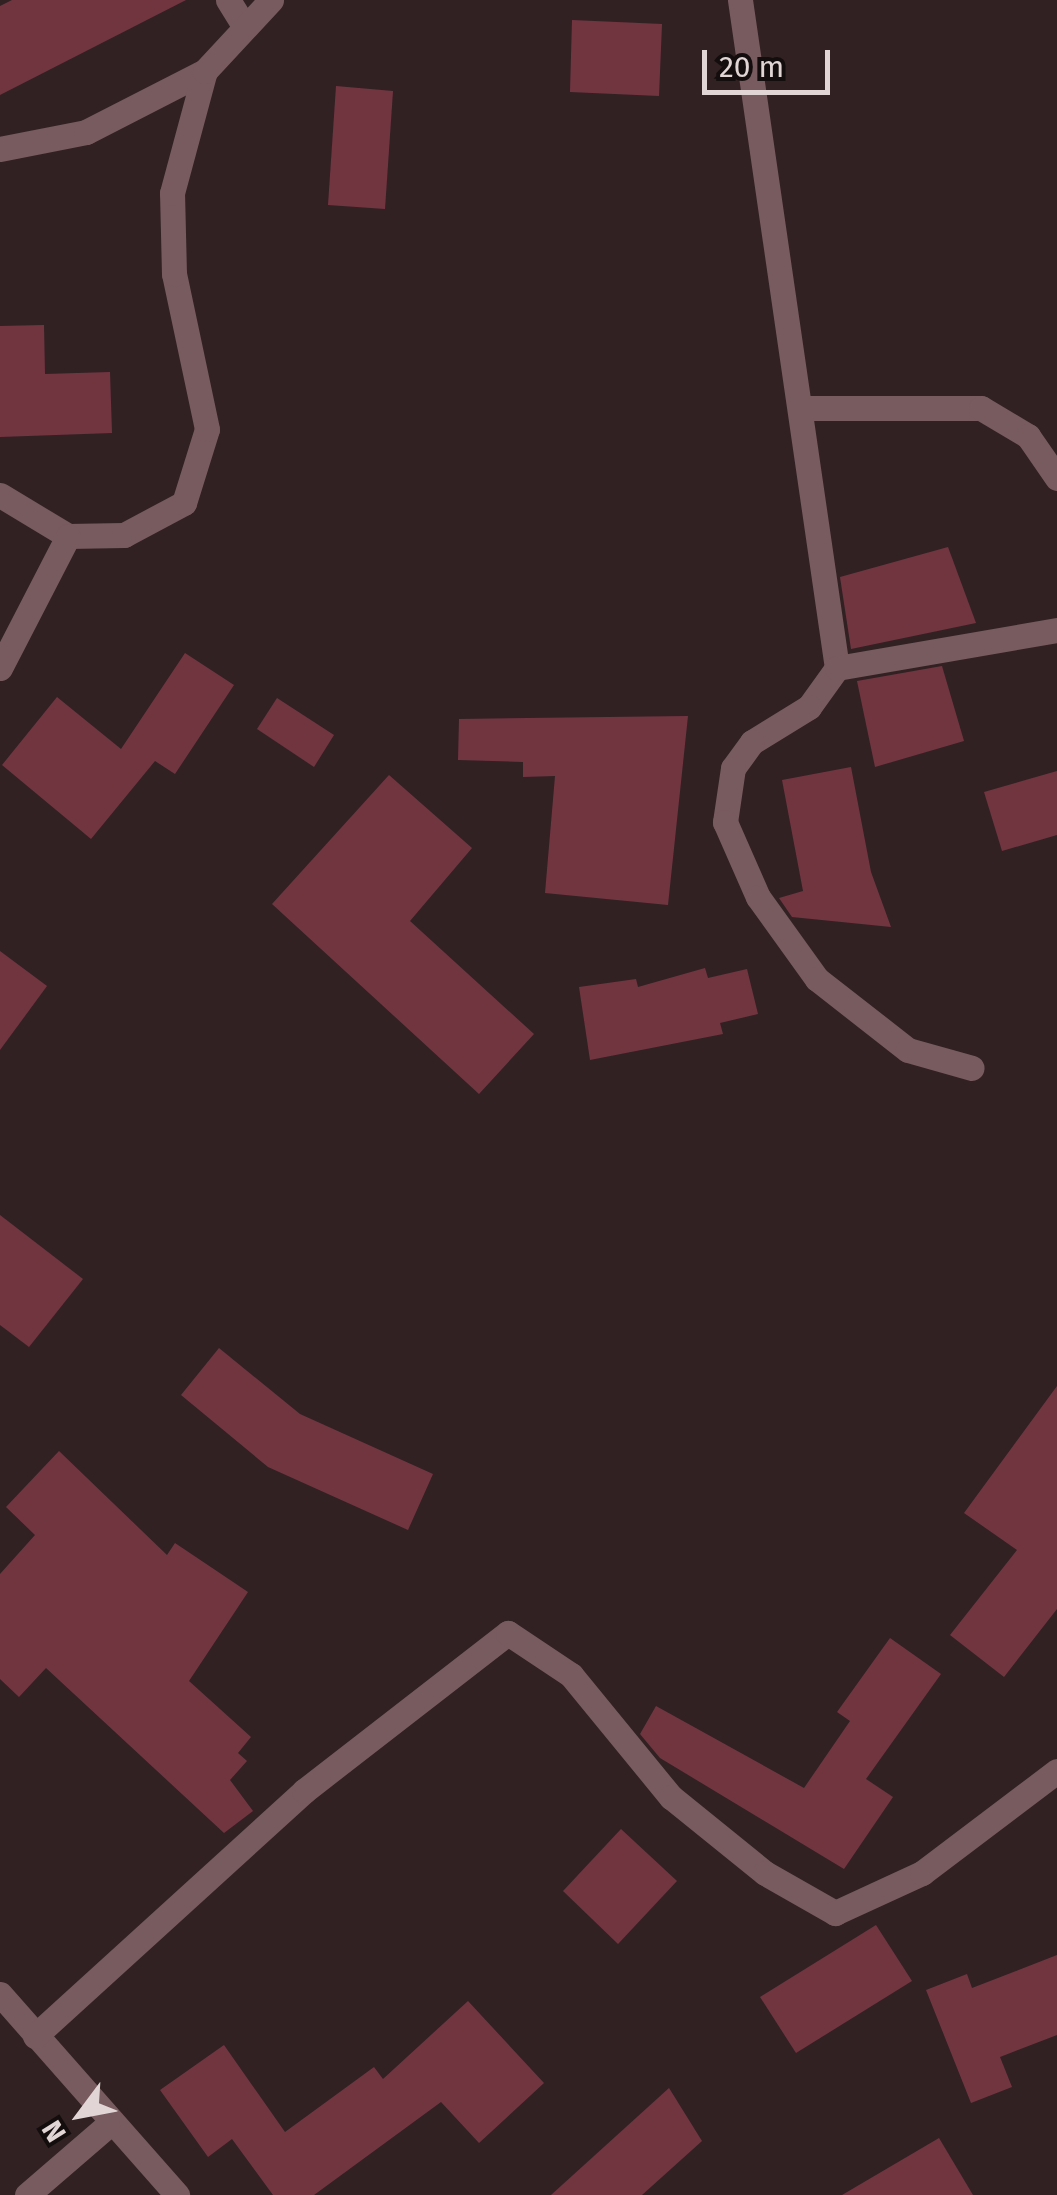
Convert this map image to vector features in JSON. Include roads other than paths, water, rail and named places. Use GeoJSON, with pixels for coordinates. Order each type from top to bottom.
{"type":"FeatureCollection","features":[{"type":"Feature","properties":{"kind":"street"},"geometry":{"type":"LineString","coordinates":[[0,495],[68,536],[124,534],[184,504],[207,429],[174,274],[172,193],[205,71],[235,11],[271,0]]}},
{"type":"Feature","properties":{"kind":"street"},"geometry":{"type":"LineString","coordinates":[[740,0],[805,408],[838,668],[810,707],[752,742],[733,768],[724,822],[758,897],[817,979],[908,1050],[972,1068]]}},
{"type":"Feature","properties":{"kind":"street"},"geometry":{"type":"LineString","coordinates":[[0,150],[86,132],[205,71]]}},
{"type":"Feature","properties":{"kind":"street"},"geometry":{"type":"LineString","coordinates":[[805,408],[980,408],[1028,436],[1057,478]]}},
{"type":"Feature","properties":{"kind":"street"},"geometry":{"type":"LineString","coordinates":[[0,668],[68,536]]}},
{"type":"Feature","properties":{"kind":"street"},"geometry":{"type":"LineString","coordinates":[[838,668],[1057,630]]}},
{"type":"Feature","properties":{"kind":"street"},"geometry":{"type":"LineString","coordinates":[[34,2036],[304,1791],[508,1632],[571,1675],[671,1796],[765,1873],[835,1912],[922,1872],[1057,1771]]}},
{"type":"Feature","properties":{"kind":"street"},"geometry":{"type":"LineString","coordinates":[[0,1994],[108,2126],[177,2195]]}},
{"type":"Feature","properties":{"kind":"street"},"geometry":{"type":"LineString","coordinates":[[27,2195],[108,2126]]}}]}
